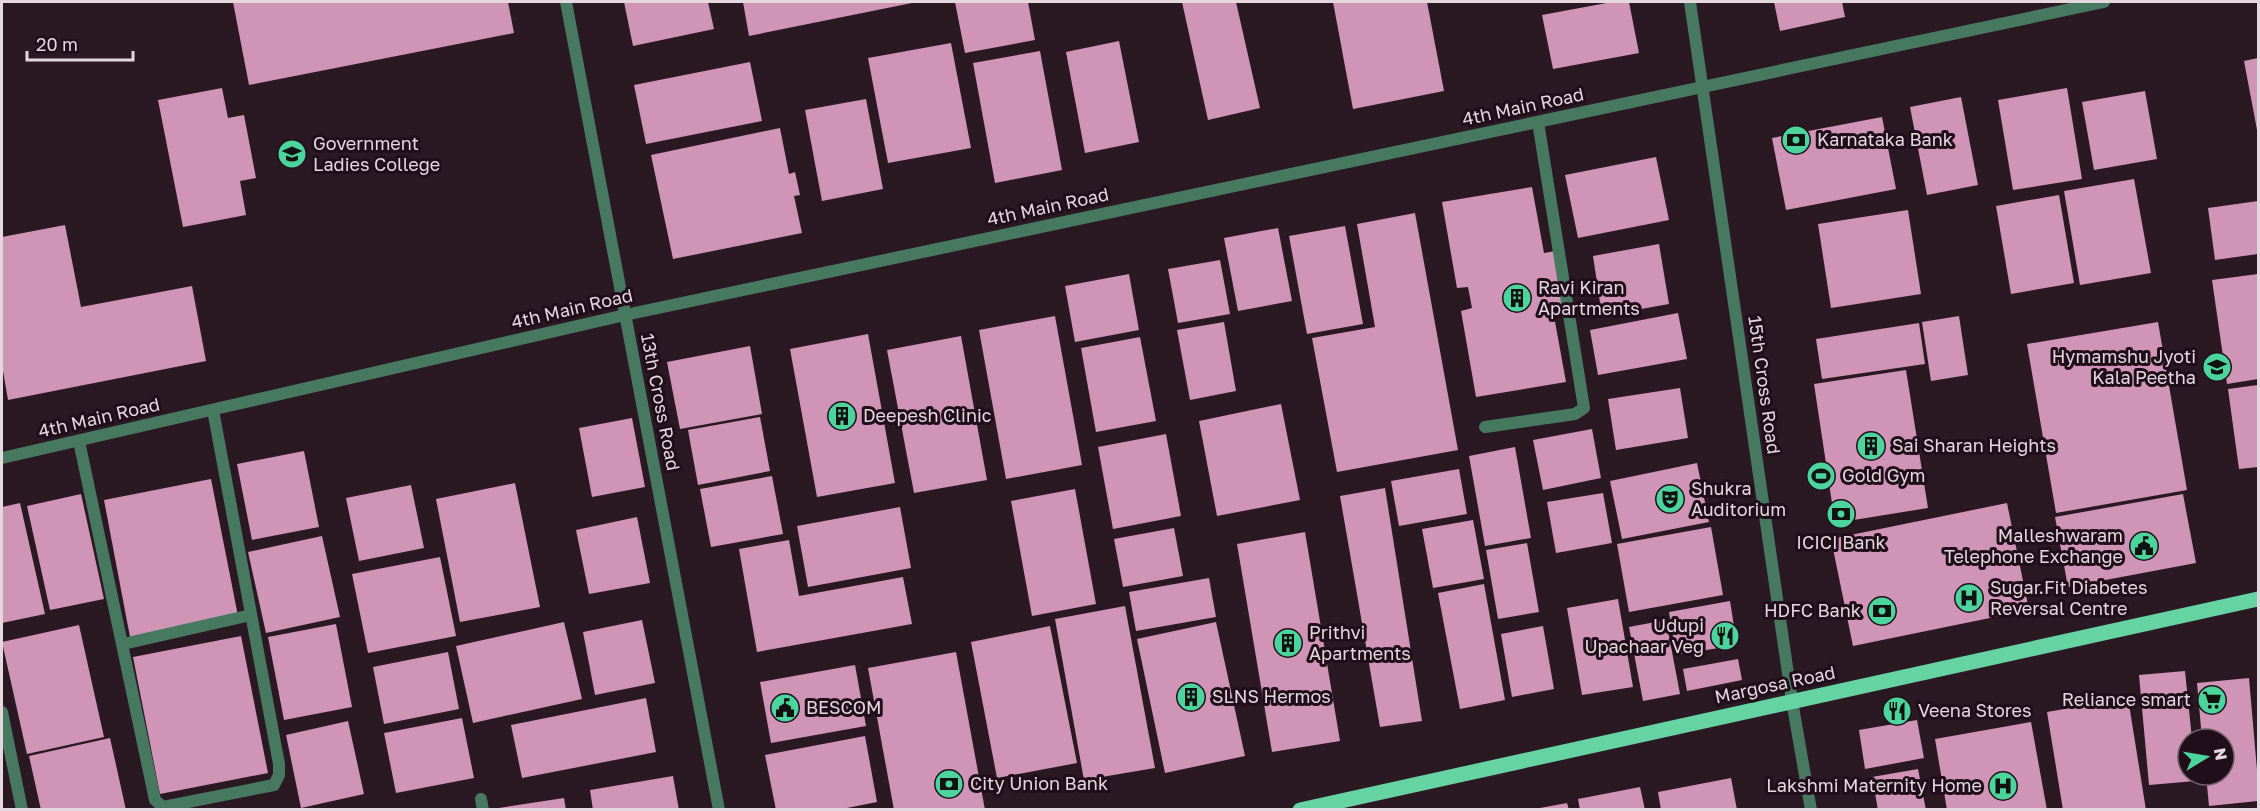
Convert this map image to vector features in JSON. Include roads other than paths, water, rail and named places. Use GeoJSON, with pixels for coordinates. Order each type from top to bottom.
{"type":"FeatureCollection","features":[{"type":"Feature","properties":{"kind":"main road","name":"Margosa Road"},"geometry":{"type":"LineString","coordinates":[[1300,810],[2259,599]]}},
{"type":"Feature","properties":{"kind":"street","name":"13th Cross Road"},"geometry":{"type":"LineString","coordinates":[[566,2],[719,810]]}},
{"type":"Feature","properties":{"kind":"street","name":"15th Cross Road"},"geometry":{"type":"LineString","coordinates":[[1690,2],[1792,701],[1811,810]]}},
{"type":"Feature","properties":{"kind":"street","name":"4th Main Road"},"geometry":{"type":"LineString","coordinates":[[2,458],[625,315],[2104,2]]}},
{"type":"Feature","properties":{"kind":"street"},"geometry":{"type":"LineString","coordinates":[[1485,427],[1575,414],[1584,408],[1538,122]]}},
{"type":"Feature","properties":{"kind":"street"},"geometry":{"type":"LineString","coordinates":[[79,441],[155,800],[161,807],[274,785],[279,775],[279,764],[213,410]]}},
{"type":"Feature","properties":{"kind":"street"},"geometry":{"type":"LineString","coordinates":[[123,644],[251,615]]}},
{"type":"Feature","properties":{"kind":"street"},"geometry":{"type":"LineString","coordinates":[[2,712],[22,810]]}},
{"type":"Feature","properties":{"kind":"place","name":"Karnataka Bank"},"geometry":{"type":"Point","coordinates":[1796,140]}},
{"type":"Feature","properties":{"kind":"place","name":"Government Ladies College"},"geometry":{"type":"Point","coordinates":[292,154]}},
{"type":"Feature","properties":{"kind":"place","name":"Ravi Kiran Apartments"},"geometry":{"type":"Point","coordinates":[1517,298]}},
{"type":"Feature","properties":{"kind":"place","name":"Hymamshu Jyoti Kala Peetha"},"geometry":{"type":"Point","coordinates":[2217,367]}},
{"type":"Feature","properties":{"kind":"place","name":"Deepesh Clinic"},"geometry":{"type":"Point","coordinates":[842,416]}},
{"type":"Feature","properties":{"kind":"place","name":"Sai Sharan Heights"},"geometry":{"type":"Point","coordinates":[1871,446]}},
{"type":"Feature","properties":{"kind":"place","name":"Gold Gym"},"geometry":{"type":"Point","coordinates":[1821,476]}},
{"type":"Feature","properties":{"kind":"place","name":"Shukra Auditorium"},"geometry":{"type":"Point","coordinates":[1670,499]}},
{"type":"Feature","properties":{"kind":"place","name":"ICICI Bank"},"geometry":{"type":"Point","coordinates":[1841,514]}},
{"type":"Feature","properties":{"kind":"place","name":"Malleshwaram Telephone Exchange"},"geometry":{"type":"Point","coordinates":[2144,546]}},
{"type":"Feature","properties":{"kind":"place","name":"Sugar.Fit Diabetes Reversal Centre"},"geometry":{"type":"Point","coordinates":[1969,598]}},
{"type":"Feature","properties":{"kind":"place","name":"HDFC Bank"},"geometry":{"type":"Point","coordinates":[1882,611]}},
{"type":"Feature","properties":{"kind":"place","name":"Udupi Upachaar Veg"},"geometry":{"type":"Point","coordinates":[1725,636]}},
{"type":"Feature","properties":{"kind":"place","name":"Prithvi Apartments"},"geometry":{"type":"Point","coordinates":[1288,643]}},
{"type":"Feature","properties":{"kind":"place","name":"SLNS Hermos"},"geometry":{"type":"Point","coordinates":[1191,697]}},
{"type":"Feature","properties":{"kind":"place","name":"Reliance smart"},"geometry":{"type":"Point","coordinates":[2212,700]}},
{"type":"Feature","properties":{"kind":"place","name":"BESCOM"},"geometry":{"type":"Point","coordinates":[785,708]}},
{"type":"Feature","properties":{"kind":"place","name":"Veena Stores"},"geometry":{"type":"Point","coordinates":[1897,711]}},
{"type":"Feature","properties":{"kind":"place","name":"City Union Bank"},"geometry":{"type":"Point","coordinates":[949,784]}},
{"type":"Feature","properties":{"kind":"place","name":"Lakshmi Maternity Home"},"geometry":{"type":"Point","coordinates":[2003,786]}}]}
